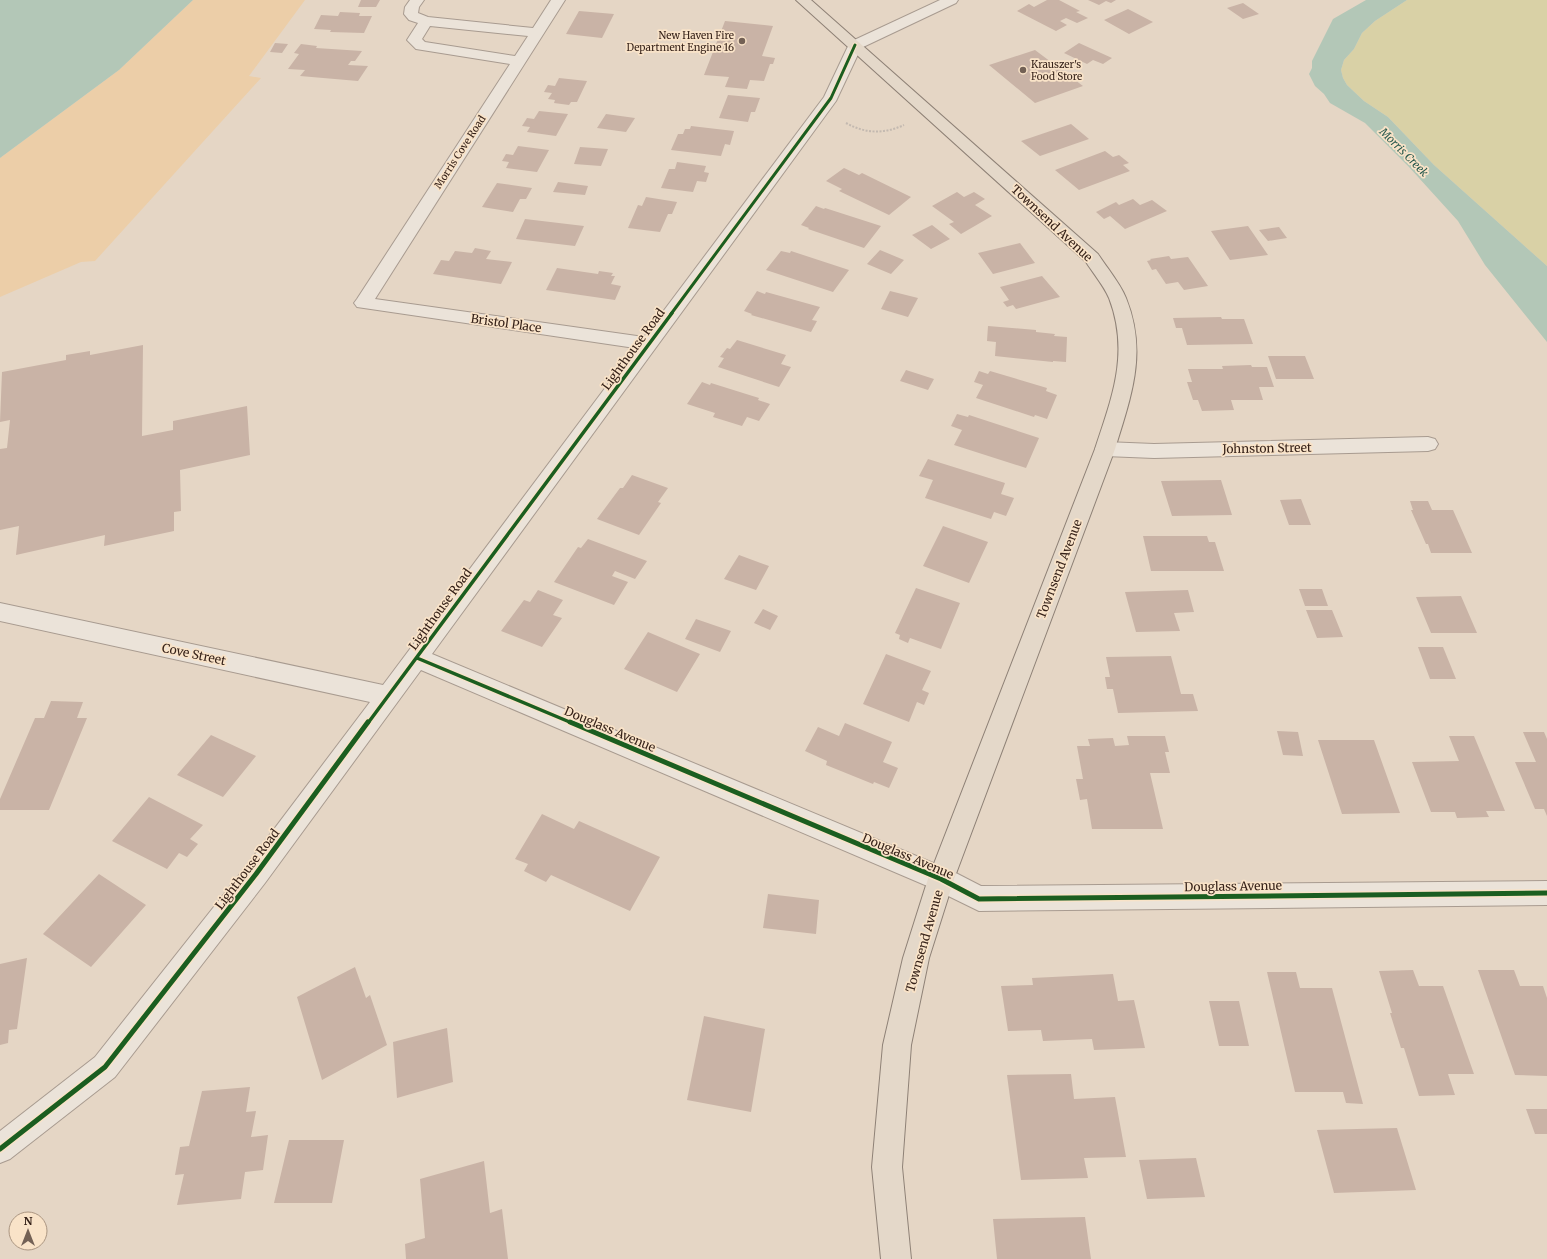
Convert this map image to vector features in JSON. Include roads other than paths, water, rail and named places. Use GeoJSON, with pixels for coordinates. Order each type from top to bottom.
{"type":"FeatureCollection","features":[{"type":"Feature","properties":{"kind":"main road","name":"Townsend Avenue"},"geometry":{"type":"LineString","coordinates":[[803,0],[1092,258],[1117,297],[1128,336],[1124,389],[1105,449],[941,879],[916,958],[897,1045],[887,1167],[896,1259]]}},
{"type":"Feature","properties":{"kind":"street"},"geometry":{"type":"LineString","coordinates":[[417,0],[412,7],[411,14],[414,17],[426,21],[536,33]]}},
{"type":"Feature","properties":{"kind":"street","name":"Morris Cove Road"},"geometry":{"type":"LineString","coordinates":[[363,303],[558,0]]}},
{"type":"Feature","properties":{"kind":"street"},"geometry":{"type":"LineString","coordinates":[[855,45],[951,0]]}},
{"type":"Feature","properties":{"kind":"street"},"geometry":{"type":"LineString","coordinates":[[426,21],[414,40],[421,46],[519,61]]}},
{"type":"Feature","properties":{"kind":"street","name":"Lighthouse Road"},"geometry":{"type":"LineString","coordinates":[[0,1149],[105,1067],[256,874],[831,98],[855,45]]}},
{"type":"Feature","properties":{"kind":"street","name":"Bristol Place"},"geometry":{"type":"LineString","coordinates":[[363,303],[650,344]]}},
{"type":"Feature","properties":{"kind":"street","name":"Johnston Street"},"geometry":{"type":"LineString","coordinates":[[1105,449],[1154,451],[1428,444]]}},
{"type":"Feature","properties":{"kind":"street","name":"Cove Street"},"geometry":{"type":"LineString","coordinates":[[0,612],[388,696]]}},
{"type":"Feature","properties":{"kind":"street","name":"Douglass Avenue"},"geometry":{"type":"LineString","coordinates":[[417,658],[941,879],[979,899],[1547,893]]}},
{"type":"Feature","properties":{"kind":"water"},"geometry":{"type":"Polygon","coordinates":[[[0,0],[193,0],[119,70],[0,158],[0,0]]]}},
{"type":"Feature","properties":{"kind":"water","name":"Morris Creek"},"geometry":{"type":"Polygon","coordinates":[[[1366,0],[1407,0],[1375,21],[1362,33],[1354,49],[1344,60],[1341,70],[1343,78],[1347,85],[1364,101],[1388,117],[1434,165],[1547,266],[1547,342],[1485,265],[1458,221],[1409,167],[1365,123],[1330,103],[1324,94],[1315,86],[1309,74],[1312,68],[1312,61],[1333,19],[1366,0]]]}},
{"type":"Feature","properties":{"kind":"place","name":"New Haven Fire Department Engine 16"},"geometry":{"type":"Point","coordinates":[742,41]}},
{"type":"Feature","properties":{"kind":"place","name":"Krauszer's Food Store"},"geometry":{"type":"Point","coordinates":[1023,70]}}]}
